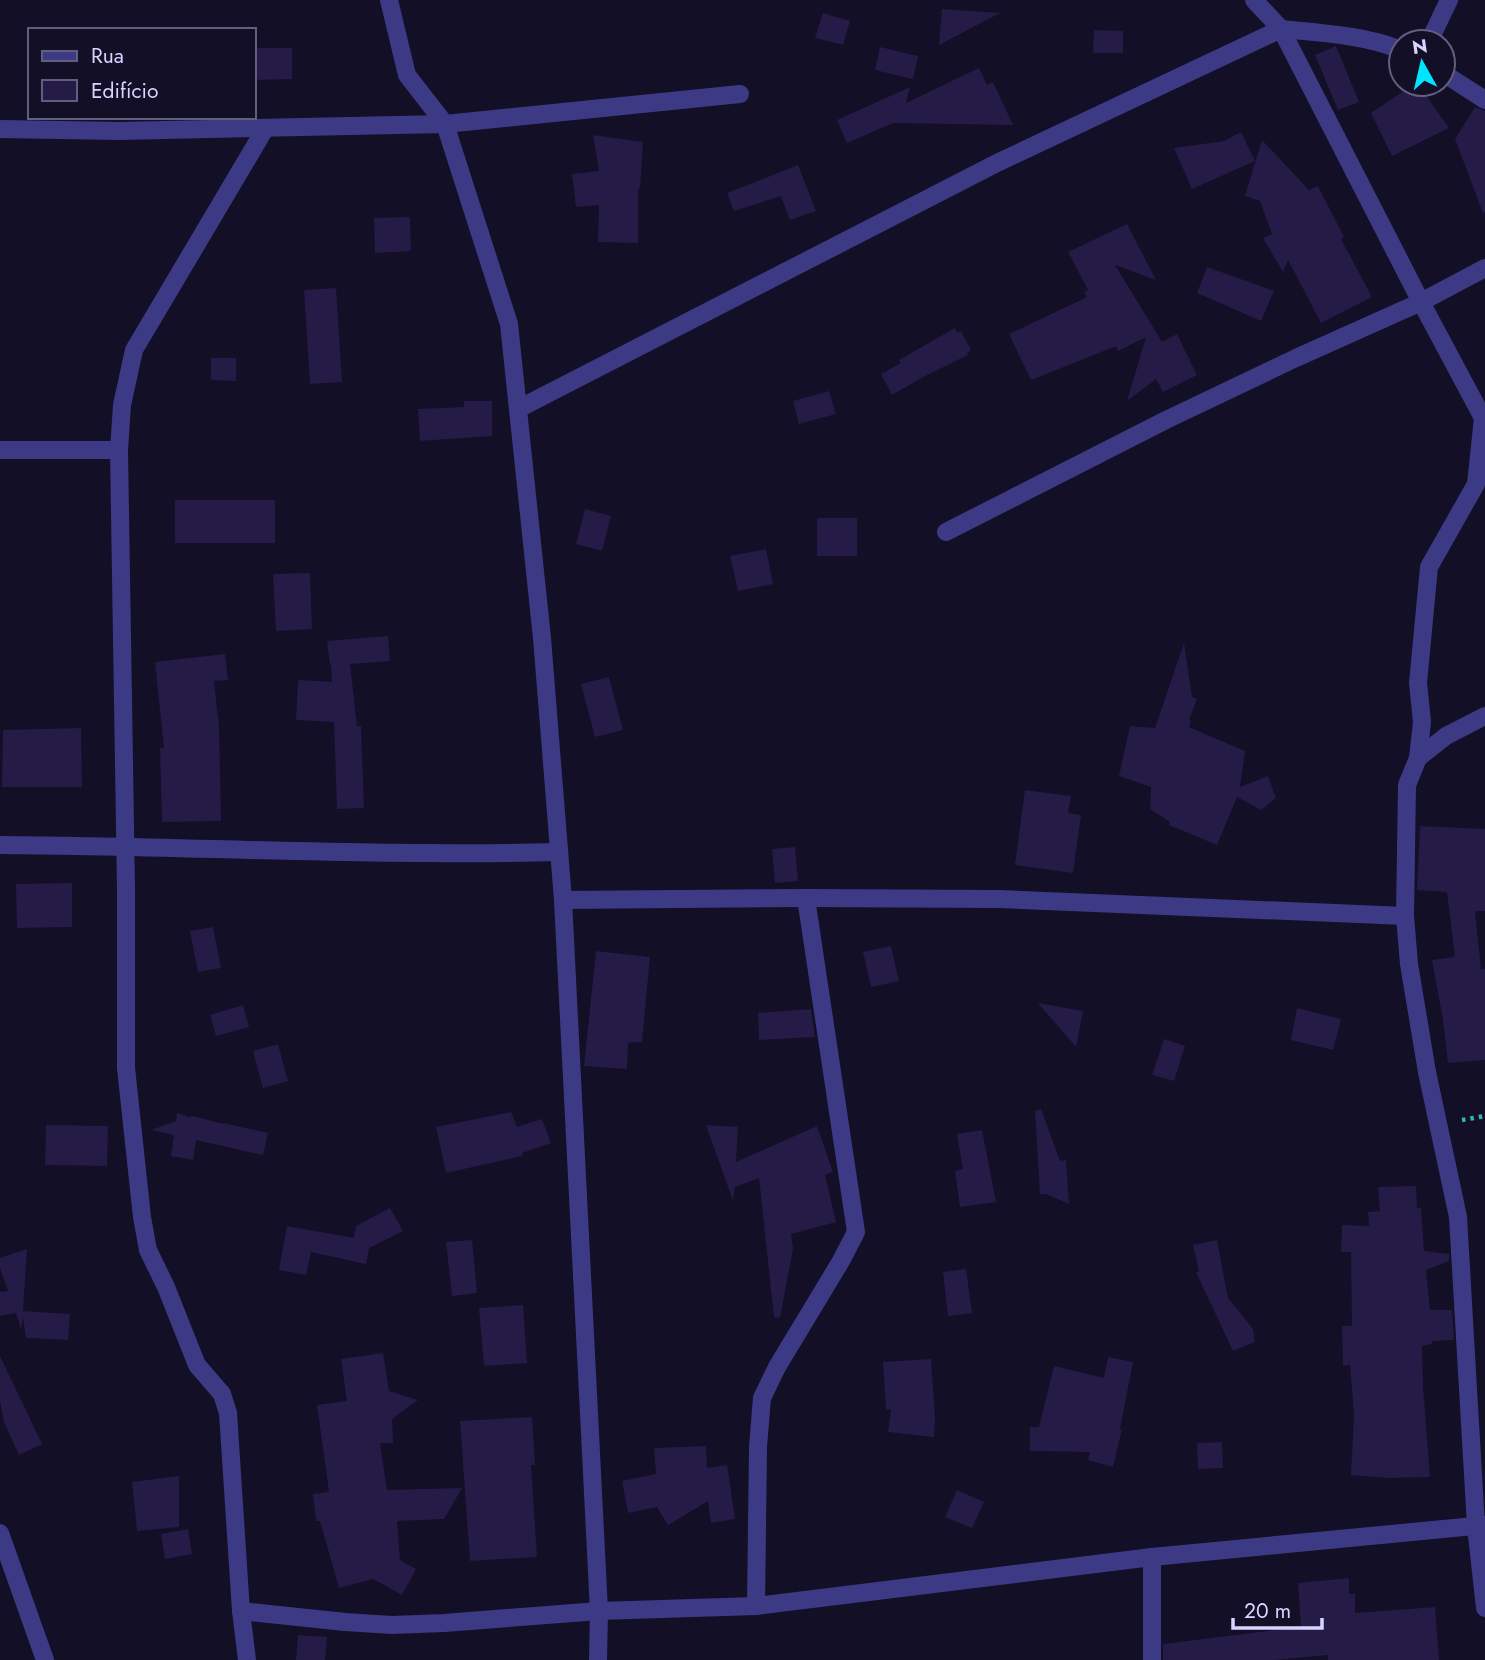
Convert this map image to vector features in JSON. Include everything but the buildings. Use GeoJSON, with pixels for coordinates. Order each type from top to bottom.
{"type":"FeatureCollection","features":[{"type":"Feature","properties":{"kind":"street"},"geometry":{"type":"LineString","coordinates":[[389,0],[407,75],[445,124],[509,324],[542,638],[563,900],[599,1611],[598,1660]]}},
{"type":"Feature","properties":{"kind":"street"},"geometry":{"type":"LineString","coordinates":[[1254,0],[1281,29],[1483,418],[1476,484],[1429,567],[1418,683],[1422,722],[1418,758],[1407,785],[1405,916],[1409,964],[1427,1072],[1458,1217],[1485,1608]]}},
{"type":"Feature","properties":{"kind":"street"},"geometry":{"type":"LineString","coordinates":[[1436,28],[1449,0]]}},
{"type":"Feature","properties":{"kind":"street"},"geometry":{"type":"LineString","coordinates":[[518,409],[997,163],[1281,29],[1387,45]]}},
{"type":"Feature","properties":{"kind":"street"},"geometry":{"type":"LineString","coordinates":[[1457,82],[1485,100]]}},
{"type":"Feature","properties":{"kind":"street"},"geometry":{"type":"LineString","coordinates":[[0,129],[119,131],[445,124],[740,94]]}},
{"type":"Feature","properties":{"kind":"street"},"geometry":{"type":"LineString","coordinates":[[247,1660],[228,1413],[222,1394],[197,1365],[148,1250],[126,1068],[119,450],[122,405],[134,350],[265,129]]}},
{"type":"Feature","properties":{"kind":"street"},"geometry":{"type":"LineString","coordinates":[[946,532],[1166,420],[1421,302],[1485,268]]}},
{"type":"Feature","properties":{"kind":"street"},"geometry":{"type":"LineString","coordinates":[[0,450],[119,450]]}},
{"type":"Feature","properties":{"kind":"street"},"geometry":{"type":"LineString","coordinates":[[1418,758],[1446,736],[1485,716]]}},
{"type":"Feature","properties":{"kind":"street"},"geometry":{"type":"LineString","coordinates":[[0,845],[125,845],[326,853],[559,852]]}},
{"type":"Feature","properties":{"kind":"street"},"geometry":{"type":"LineString","coordinates":[[756,1606],[758,1447],[762,1398],[777,1367],[856,1232],[806,898]]}},
{"type":"Feature","properties":{"kind":"street"},"geometry":{"type":"LineString","coordinates":[[563,900],[1000,899],[1405,916]]}},
{"type":"Feature","properties":{"kind":"street"},"geometry":{"type":"LineString","coordinates":[[242,1611],[392,1625],[599,1611],[756,1606],[1152,1558],[1481,1526]]}},
{"type":"Feature","properties":{"kind":"street"},"geometry":{"type":"LineString","coordinates":[[0,1533],[45,1660]]}},
{"type":"Feature","properties":{"kind":"street"},"geometry":{"type":"LineString","coordinates":[[1152,1558],[1152,1660]]}}]}
